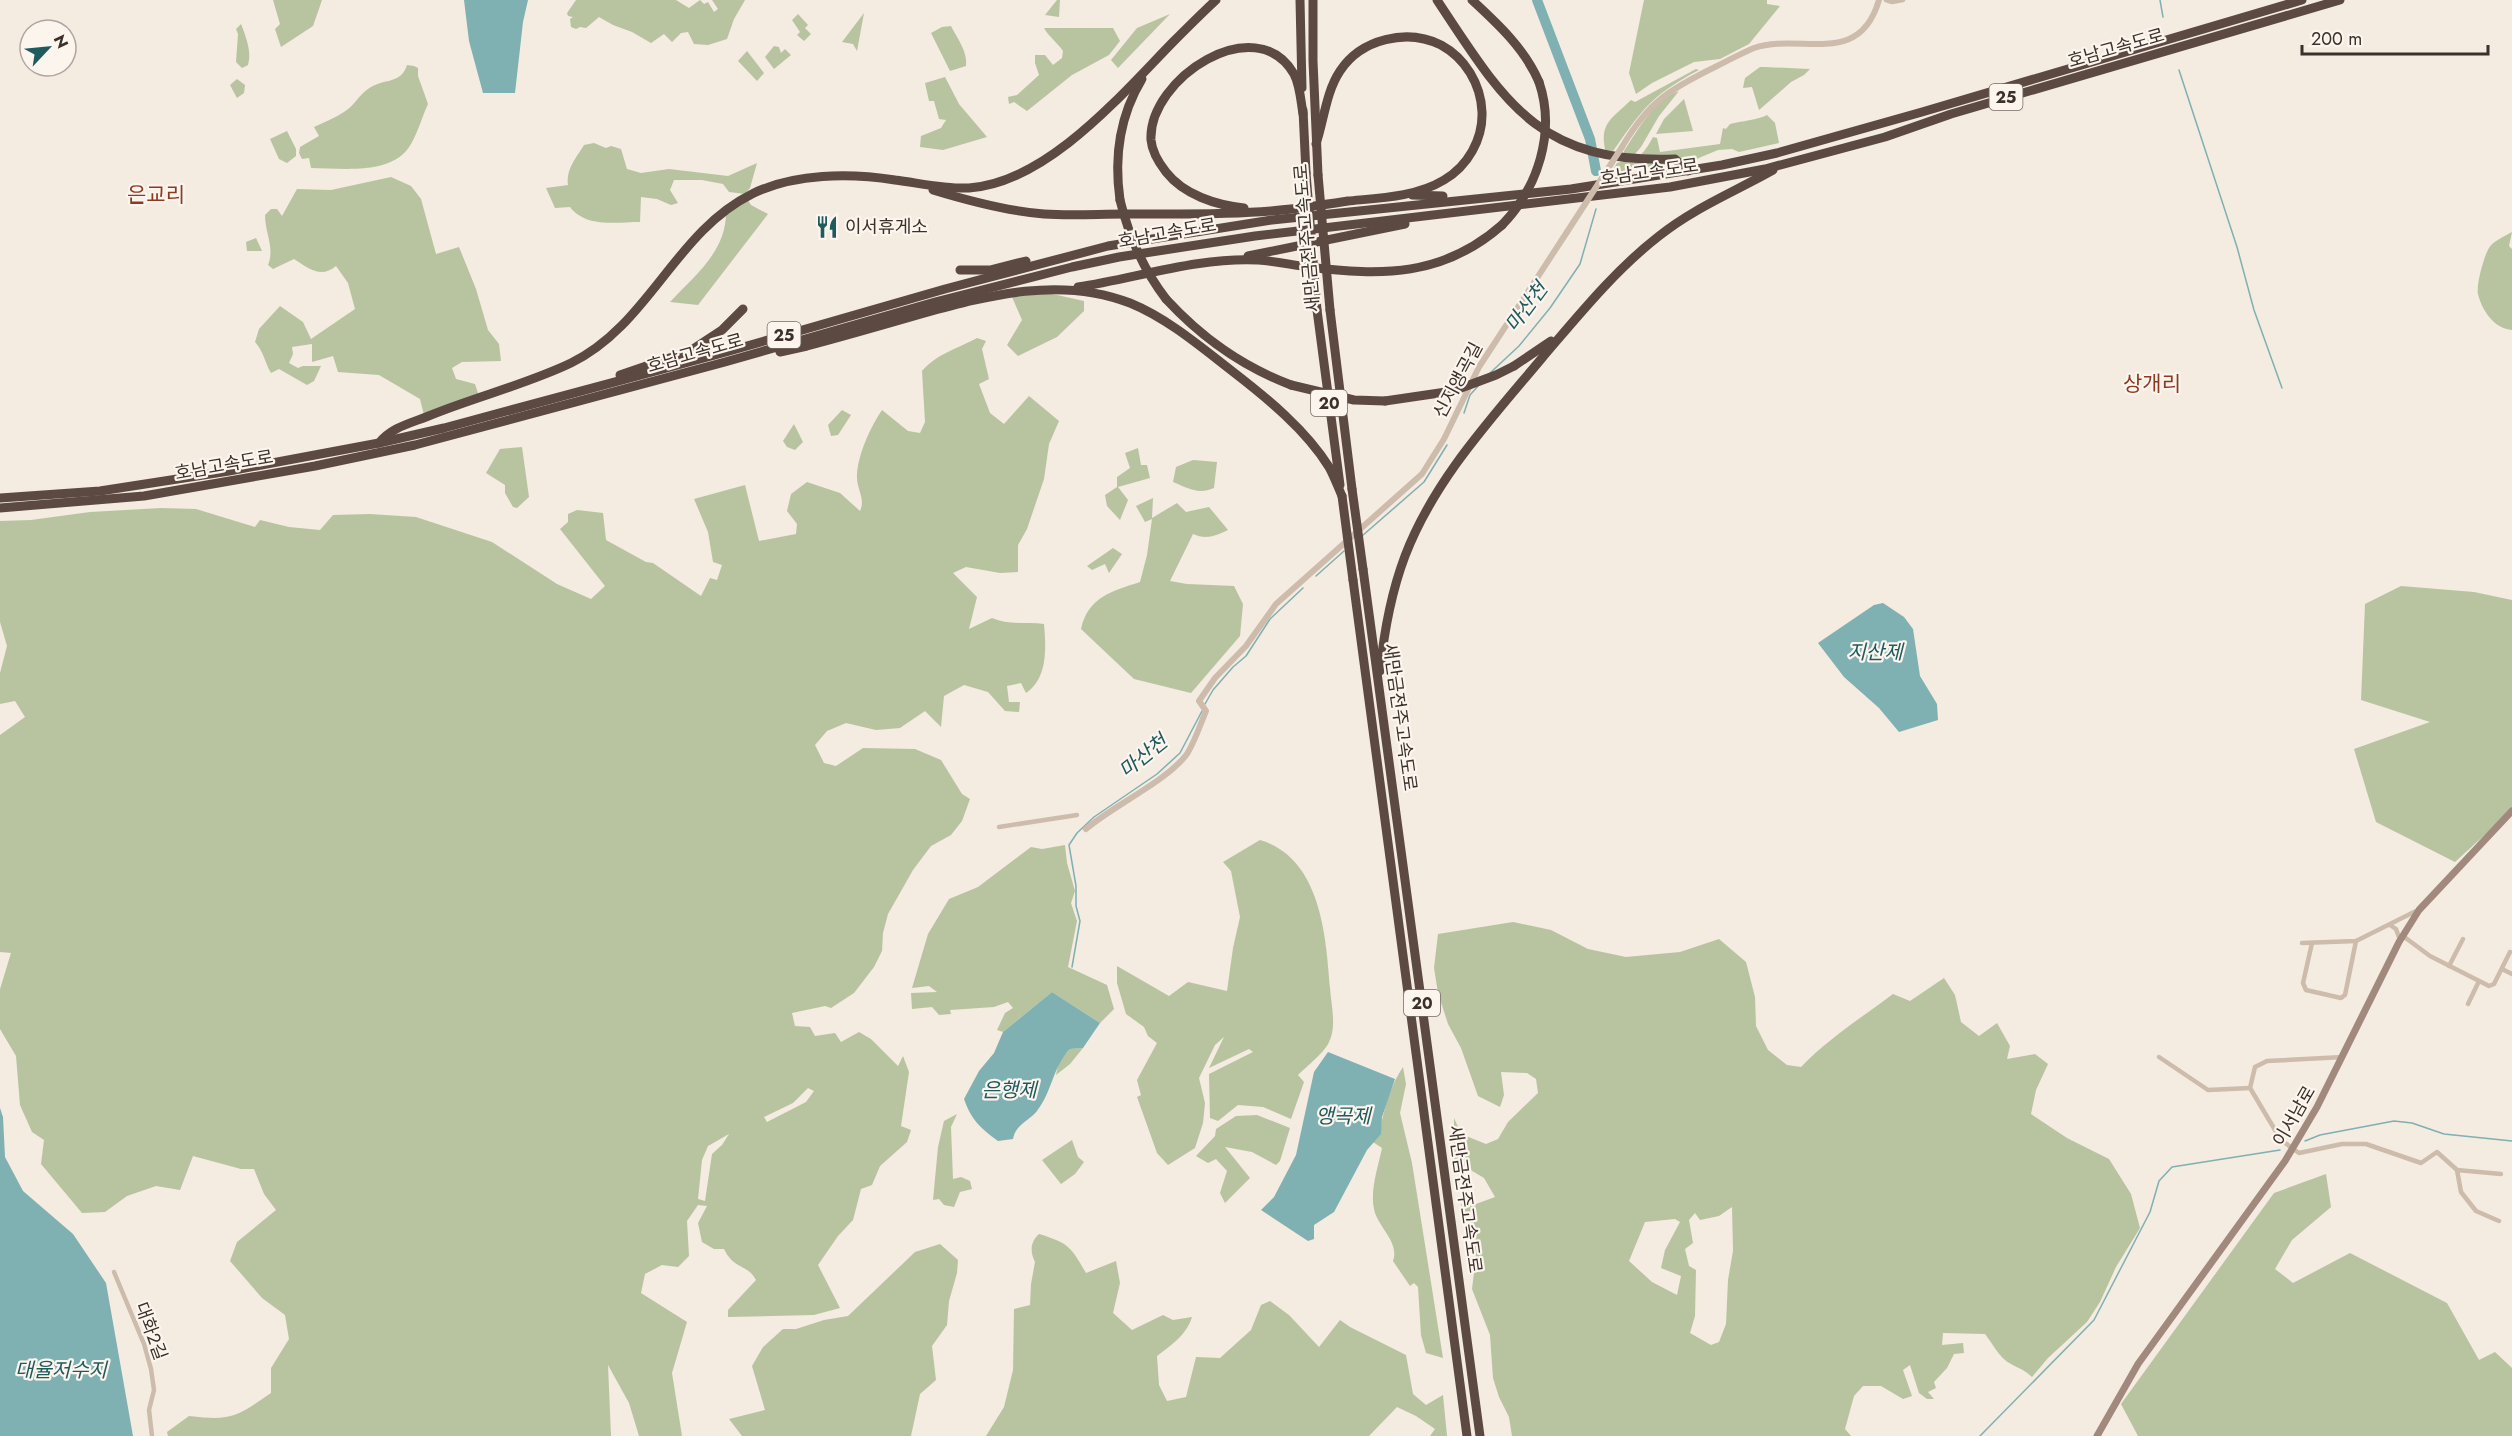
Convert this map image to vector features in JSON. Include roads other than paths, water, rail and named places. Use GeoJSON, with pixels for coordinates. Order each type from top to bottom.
{"type":"FeatureCollection","features":[{"type":"Feature","properties":{"kind":"highway"},"geometry":{"type":"LineString","coordinates":[[379,443],[388,432],[459,403],[551,371],[579,359],[605,343],[625,324],[714,218],[753,194],[773,186],[816,178],[873,177],[971,188],[1005,179],[1038,163],[1064,147],[1097,120],[1216,0]]}},
{"type":"Feature","properties":{"kind":"highway","name":"새만금전주고속도로"},"geometry":{"type":"LineString","coordinates":[[1300,0],[1306,173],[1317,310],[1467,1436]]}},
{"type":"Feature","properties":{"kind":"highway","name":"새만금전주고속도로"},"geometry":{"type":"LineString","coordinates":[[1313,0],[1316,144],[1330,310],[1378,685],[1480,1436]]}},
{"type":"Feature","properties":{"kind":"highway"},"geometry":{"type":"LineString","coordinates":[[1437,0],[1495,84],[1531,122],[1572,146],[1599,155],[1675,159],[1688,171]]}},
{"type":"Feature","properties":{"kind":"highway"},"geometry":{"type":"LineString","coordinates":[[1216,262],[1258,260],[1343,271],[1402,272],[1449,259],[1480,243],[1502,225],[1526,191],[1543,151],[1546,117],[1539,82],[1529,63],[1508,35],[1472,0]]}},
{"type":"Feature","properties":{"kind":"highway","name":"호남고속도로"},"geometry":{"type":"LineString","coordinates":[[0,498],[100,491],[252,467],[379,443],[444,428],[726,352],[945,289],[1108,246],[1272,220],[1571,189],[1688,171],[1777,153],[2302,0]]}},
{"type":"Feature","properties":{"kind":"highway","name":"호남고속도로"},"geometry":{"type":"LineString","coordinates":[[0,508],[144,496],[315,466],[447,437],[725,362],[860,322],[1072,267],[1200,243],[1671,187],[1784,164],[1885,137],[1961,111],[2340,0]]}},
{"type":"Feature","properties":{"kind":"highway"},"geometry":{"type":"LineString","coordinates":[[1316,144],[1329,95],[1340,71],[1354,56],[1378,42],[1402,37],[1423,39],[1443,46],[1463,63],[1478,88],[1482,115],[1479,136],[1471,154],[1455,173],[1426,188],[1401,195]]}},
{"type":"Feature","properties":{"kind":"highway"},"geometry":{"type":"LineString","coordinates":[[1270,211],[1216,202],[1182,187],[1170,177],[1153,149],[1151,138],[1154,123],[1166,98],[1185,76],[1217,54],[1236,48],[1253,47],[1269,50],[1279,56],[1296,77],[1303,114]]}},
{"type":"Feature","properties":{"kind":"highway"},"geometry":{"type":"LineString","coordinates":[[1151,64],[1129,104],[1121,131],[1117,159],[1119,200],[1128,232],[1139,256],[1166,299],[1201,335],[1220,349],[1265,375],[1291,385],[1354,400],[1384,401],[1453,391],[1496,375],[1545,346],[1571,324]]}},
{"type":"Feature","properties":{"kind":"highway"},"geometry":{"type":"LineString","coordinates":[[1378,685],[1389,610],[1405,555],[1419,525],[1460,458],[1571,324],[1619,273],[1658,237],[1713,200],[1784,164]]}},
{"type":"Feature","properties":{"kind":"highway"},"geometry":{"type":"LineString","coordinates":[[896,180],[986,205],[1044,214],[1192,214],[1270,211],[1401,195],[1481,197]]}},
{"type":"Feature","properties":{"kind":"highway"},"geometry":{"type":"LineString","coordinates":[[725,362],[807,346],[980,297],[1029,290],[1063,289],[1216,262],[1461,212]]}},
{"type":"Feature","properties":{"kind":"highway"},"geometry":{"type":"LineString","coordinates":[[960,270],[990,270],[1073,251],[1108,246]]}},
{"type":"Feature","properties":{"kind":"highway"},"geometry":{"type":"LineString","coordinates":[[1063,289],[1105,295],[1132,304],[1157,317],[1202,348],[1248,384],[1300,432],[1330,468],[1342,496]]}},
{"type":"Feature","properties":{"kind":"highway"},"geometry":{"type":"LineString","coordinates":[[603,384],[629,370],[690,351],[722,330],[743,309]]}},
{"type":"Feature","properties":{"kind":"main road","name":"이서남로"},"geometry":{"type":"LineString","coordinates":[[2097,1436],[2139,1362],[2293,1148],[2343,1057],[2401,938],[2419,910],[2512,811]]}},
{"type":"Feature","properties":{"kind":"street","name":"신지앵곡길"},"geometry":{"type":"LineString","coordinates":[[1086,829],[1178,764],[1193,742],[1206,711],[1199,701],[1215,678],[1246,646],[1276,604],[1422,474],[1444,439],[1479,367],[1645,114],[1674,87],[1756,48],[1771,45],[1845,42],[1865,26],[1879,0]]}},
{"type":"Feature","properties":{"kind":"street"},"geometry":{"type":"LineString","coordinates":[[1886,0],[1892,2],[1903,0]]}},
{"type":"Feature","properties":{"kind":"street"},"geometry":{"type":"LineString","coordinates":[[999,827],[1077,815]]}},
{"type":"Feature","properties":{"kind":"street"},"geometry":{"type":"LineString","coordinates":[[2302,943],[2356,941],[2419,910]]}},
{"type":"Feature","properties":{"kind":"street"},"geometry":{"type":"LineString","coordinates":[[2390,925],[2401,938],[2430,956],[2489,986],[2494,984],[2510,952]]}},
{"type":"Feature","properties":{"kind":"street"},"geometry":{"type":"LineString","coordinates":[[2449,966],[2463,939]]}},
{"type":"Feature","properties":{"kind":"street"},"geometry":{"type":"LineString","coordinates":[[2312,943],[2303,983],[2306,990],[2341,998],[2345,995],[2356,941]]}},
{"type":"Feature","properties":{"kind":"street"},"geometry":{"type":"LineString","coordinates":[[2502,969],[2512,974]]}},
{"type":"Feature","properties":{"kind":"street"},"geometry":{"type":"LineString","coordinates":[[2468,1004],[2479,981]]}},
{"type":"Feature","properties":{"kind":"street"},"geometry":{"type":"LineString","coordinates":[[2159,1057],[2208,1090],[2250,1088]]}},
{"type":"Feature","properties":{"kind":"street"},"geometry":{"type":"LineString","coordinates":[[2343,1057],[2267,1061],[2255,1067],[2250,1088],[2281,1140],[2299,1153],[2342,1144],[2366,1144],[2421,1163],[2437,1152],[2457,1170],[2501,1174]]}},
{"type":"Feature","properties":{"kind":"street"},"geometry":{"type":"LineString","coordinates":[[2457,1170],[2461,1192],[2476,1210],[2499,1221]]}},
{"type":"Feature","properties":{"kind":"street","name":"대화2길"},"geometry":{"type":"LineString","coordinates":[[114,1272],[144,1344],[151,1369],[154,1390],[149,1410],[152,1436]]}},
{"type":"Feature","properties":{"kind":"water"},"geometry":{"type":"Polygon","coordinates":[[[464,0],[528,0],[523,22],[515,93],[483,93],[469,41],[464,0]]]}},
{"type":"Feature","properties":{"kind":"water","name":"지산제"},"geometry":{"type":"Polygon","coordinates":[[[1883,603],[1904,617],[1913,629],[1920,676],[1937,704],[1938,720],[1899,732],[1879,708],[1844,677],[1818,643],[1874,605],[1883,603]]]}},
{"type":"Feature","properties":{"kind":"water","name":"은행제"},"geometry":{"type":"Polygon","coordinates":[[[1052,992],[1100,1023],[1083,1048],[1070,1049],[1064,1056],[1042,1104],[1016,1130],[1013,1139],[998,1141],[977,1123],[964,1099],[979,1071],[994,1053],[1003,1032],[1052,992]]]}},
{"type":"Feature","properties":{"kind":"water","name":"앵곡제"},"geometry":{"type":"Polygon","coordinates":[[[1328,1052],[1395,1079],[1382,1117],[1381,1134],[1367,1150],[1334,1212],[1314,1225],[1314,1239],[1308,1241],[1261,1210],[1274,1197],[1296,1155],[1314,1072],[1328,1052]]]}},
{"type":"Feature","properties":{"kind":"water","name":"대율저수지"},"geometry":{"type":"Polygon","coordinates":[[[0,1108],[3,1117],[5,1157],[23,1191],[73,1234],[106,1283],[133,1436],[0,1436],[0,1108]]]}},
{"type":"Feature","properties":{"kind":"waterway","name":"마산천"},"geometry":{"type":"LineString","coordinates":[[1537,0],[1590,139],[1596,171]]}},
{"type":"Feature","properties":{"kind":"waterway"},"geometry":{"type":"LineString","coordinates":[[2160,0],[2163,17]]}},
{"type":"Feature","properties":{"kind":"waterway"},"geometry":{"type":"LineString","coordinates":[[2179,70],[2237,247],[2254,310],[2282,388]]}},
{"type":"Feature","properties":{"kind":"waterway","name":"마산천"},"geometry":{"type":"LineString","coordinates":[[1490,373],[1519,346],[1550,308],[1580,264],[1596,209]]}},
{"type":"Feature","properties":{"kind":"waterway","name":"마산천"},"geometry":{"type":"LineString","coordinates":[[1464,413],[1470,395],[1479,385]]}},
{"type":"Feature","properties":{"kind":"waterway","name":"마산천"},"geometry":{"type":"LineString","coordinates":[[1362,536],[1424,482],[1447,445]]}},
{"type":"Feature","properties":{"kind":"waterway","name":"마산천"},"geometry":{"type":"LineString","coordinates":[[1316,576],[1344,551]]}},
{"type":"Feature","properties":{"kind":"waterway","name":"마산천"},"geometry":{"type":"LineString","coordinates":[[1205,704],[1213,690],[1246,656],[1270,619],[1303,588]]}},
{"type":"Feature","properties":{"kind":"waterway","name":"마산천"},"geometry":{"type":"LineString","coordinates":[[1072,967],[1080,921],[1076,906],[1076,886],[1069,845],[1077,833],[1094,817],[1157,774],[1180,753],[1202,711]]}},
{"type":"Feature","properties":{"kind":"waterway"},"geometry":{"type":"LineString","coordinates":[[2305,1141],[2320,1135],[2394,1121],[2412,1123],[2444,1134],[2512,1141]]}},
{"type":"Feature","properties":{"kind":"waterway"},"geometry":{"type":"LineString","coordinates":[[1980,1436],[2094,1320],[2150,1212],[2159,1181],[2172,1167],[2280,1150]]}},
{"type":"Feature","properties":{"kind":"place","name":"이서휴게소"},"geometry":{"type":"Point","coordinates":[827,227]}},
{"type":"Feature","properties":{"kind":"district","name":"은교리"},"geometry":{"type":"Point","coordinates":[156,195]}},
{"type":"Feature","properties":{"kind":"district","name":"상개리"},"geometry":{"type":"Point","coordinates":[2152,384]}}]}
